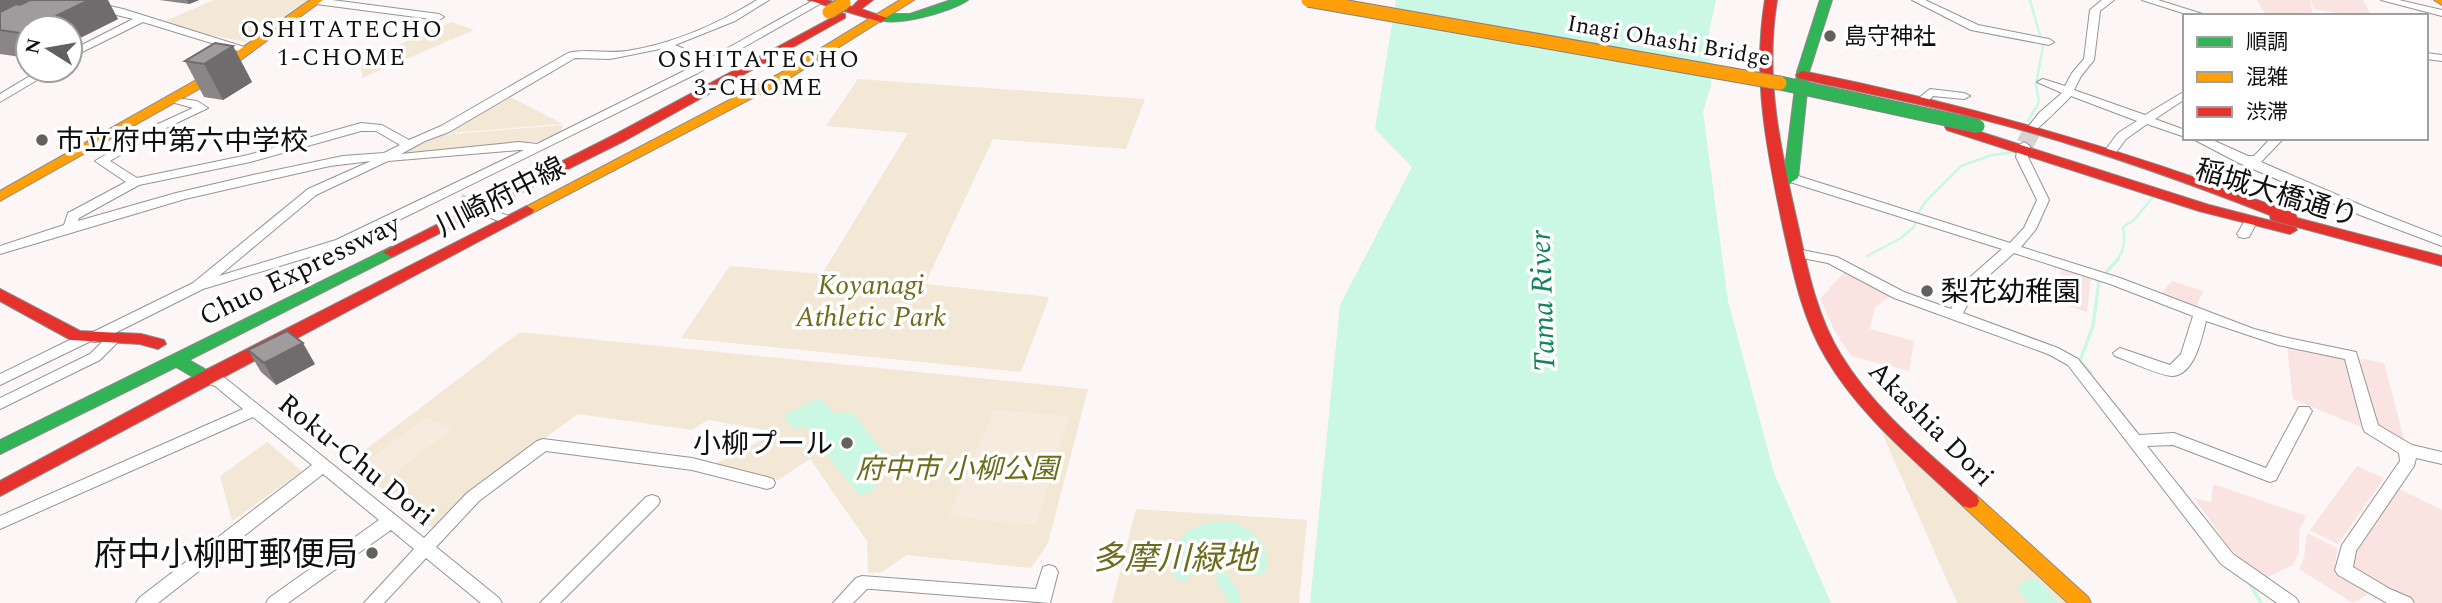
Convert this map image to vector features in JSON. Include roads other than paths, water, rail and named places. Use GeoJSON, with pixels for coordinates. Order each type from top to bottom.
{"type":"FeatureCollection","features":[{"type":"Feature","properties":{"kind":"main road"},"geometry":{"type":"LineString","coordinates":[[0,197],[172,99],[249,50],[317,0]]}},
{"type":"Feature","properties":{"kind":"main road","name":"川崎府中線"},"geometry":{"type":"LineString","coordinates":[[0,492],[206,377],[781,78],[908,0]]}},
{"type":"Feature","properties":{"kind":"main road"},"geometry":{"type":"LineString","coordinates":[[881,18],[926,9],[945,0]]}},
{"type":"Feature","properties":{"kind":"main road"},"geometry":{"type":"LineString","coordinates":[[838,4],[881,18],[911,17],[962,0]]}},
{"type":"Feature","properties":{"kind":"main road","name":"Inagi Ohashi Bridge"},"geometry":{"type":"LineString","coordinates":[[1308,0],[1826,91],[1972,121]]}},
{"type":"Feature","properties":{"kind":"main road","name":"Inagi Ohashi Bridge"},"geometry":{"type":"LineString","coordinates":[[1336,0],[1828,86],[1972,121]]}},
{"type":"Feature","properties":{"kind":"main road","name":"Akashia Dori"},"geometry":{"type":"LineString","coordinates":[[1771,0],[1764,40],[1763,85],[1786,181],[1797,253],[1815,321],[1829,349],[1866,401],[1894,430],[2081,603]]}},
{"type":"Feature","properties":{"kind":"main road"},"geometry":{"type":"LineString","coordinates":[[1786,181],[1796,161],[1802,75],[1826,0]]}},
{"type":"Feature","properties":{"kind":"main road","name":"Chuo Expressway"},"geometry":{"type":"LineString","coordinates":[[0,448],[662,116],[838,4]]}},
{"type":"Feature","properties":{"kind":"main road","name":"Chuo Expressway"},"geometry":{"type":"LineString","coordinates":[[0,432],[639,117],[838,4]]}},
{"type":"Feature","properties":{"kind":"main road"},"geometry":{"type":"LineString","coordinates":[[1802,75],[1924,99],[2024,136],[2247,228],[2290,223]]}},
{"type":"Feature","properties":{"kind":"main road"},"geometry":{"type":"LineString","coordinates":[[1799,94],[2110,152],[2290,223],[2442,260]]}},
{"type":"Feature","properties":{"kind":"main road"},"geometry":{"type":"LineString","coordinates":[[1972,121],[2442,271]]}},
{"type":"Feature","properties":{"kind":"main road","name":"稲城大橋通り"},"geometry":{"type":"LineString","coordinates":[[2024,136],[2285,220],[2442,260]]}},
{"type":"Feature","properties":{"kind":"main road"},"geometry":{"type":"LineString","coordinates":[[0,294],[77,336],[141,339],[158,344]]}},
{"type":"Feature","properties":{"kind":"main road","name":"Roku-Chu Dori"},"geometry":{"type":"LineString","coordinates":[[183,364],[206,377]]}},
{"type":"Feature","properties":{"kind":"street"},"geometry":{"type":"LineString","coordinates":[[72,0],[159,23],[187,36],[249,50]]}},
{"type":"Feature","properties":{"kind":"street"},"geometry":{"type":"LineString","coordinates":[[317,0],[439,17]]}},
{"type":"Feature","properties":{"kind":"street"},"geometry":{"type":"LineString","coordinates":[[198,286],[312,192],[387,157],[408,144],[445,129],[572,55],[586,52],[611,56],[664,44],[739,17],[764,0]]}},
{"type":"Feature","properties":{"kind":"street"},"geometry":{"type":"LineString","coordinates":[[1919,0],[1975,28],[2043,41]]}},
{"type":"Feature","properties":{"kind":"street"},"geometry":{"type":"LineString","coordinates":[[1954,316],[1972,283],[2012,251],[2028,233],[2043,200],[2022,157],[2024,136],[2069,91],[2076,75],[2089,60],[2095,10],[2109,0]]}},
{"type":"Feature","properties":{"kind":"street"},"geometry":{"type":"LineString","coordinates":[[2147,0],[2197,14]]}},
{"type":"Feature","properties":{"kind":"street"},"geometry":{"type":"LineString","coordinates":[[2386,0],[2442,13]]}},
{"type":"Feature","properties":{"kind":"street"},"geometry":{"type":"LineString","coordinates":[[0,380],[198,286],[341,243],[540,148],[708,63],[838,4]]}},
{"type":"Feature","properties":{"kind":"street"},"geometry":{"type":"LineString","coordinates":[[84,48],[141,19]]}},
{"type":"Feature","properties":{"kind":"street"},"geometry":{"type":"LineString","coordinates":[[664,44],[708,63]]}},
{"type":"Feature","properties":{"kind":"street"},"geometry":{"type":"LineString","coordinates":[[2043,82],[2183,133]]}},
{"type":"Feature","properties":{"kind":"street"},"geometry":{"type":"LineString","coordinates":[[1842,101],[1837,95],[1839,86],[1850,83]]}},
{"type":"Feature","properties":{"kind":"street"},"geometry":{"type":"LineString","coordinates":[[0,99],[25,84]]}},
{"type":"Feature","properties":{"kind":"street"},"geometry":{"type":"LineString","coordinates":[[1924,99],[1930,92],[1964,96]]}},
{"type":"Feature","properties":{"kind":"street"},"geometry":{"type":"LineString","coordinates":[[2110,152],[2122,136],[2183,95]]}},
{"type":"Feature","properties":{"kind":"street"},"geometry":{"type":"LineString","coordinates":[[135,182],[101,161],[160,127],[202,108],[193,103],[172,99]]}},
{"type":"Feature","properties":{"kind":"street"},"geometry":{"type":"LineString","coordinates":[[70,227],[73,216],[135,182],[250,158],[361,127],[378,127],[408,144]]}},
{"type":"Feature","properties":{"kind":"street"},"geometry":{"type":"LineString","coordinates":[[2201,140],[2389,222],[2442,242]]}},
{"type":"Feature","properties":{"kind":"street"},"geometry":{"type":"LineString","coordinates":[[2244,160],[2257,159],[2276,140]]}},
{"type":"Feature","properties":{"kind":"street"},"geometry":{"type":"LineString","coordinates":[[0,250],[70,227],[240,181],[324,164],[519,146],[540,148]]}},
{"type":"Feature","properties":{"kind":"street"},"geometry":{"type":"LineString","coordinates":[[1786,181],[2115,281],[2283,342],[2351,355],[2371,428],[2407,450],[2442,457]]}},
{"type":"Feature","properties":{"kind":"street"},"geometry":{"type":"LineString","coordinates":[[446,193],[460,199]]}},
{"type":"Feature","properties":{"kind":"street"},"geometry":{"type":"LineString","coordinates":[[488,212],[509,221]]}},
{"type":"Feature","properties":{"kind":"street"},"geometry":{"type":"LineString","coordinates":[[1797,253],[1832,260],[1899,295],[2053,351],[2073,362],[2227,559],[2290,603]]}},
{"type":"Feature","properties":{"kind":"street"},"geometry":{"type":"LineString","coordinates":[[2120,353],[2172,370],[2180,367],[2188,355],[2200,314]]}},
{"type":"Feature","properties":{"kind":"street"},"geometry":{"type":"LineString","coordinates":[[0,404],[95,358],[115,338]]}},
{"type":"Feature","properties":{"kind":"street","name":"Roku-Chu Dori"},"geometry":{"type":"LineString","coordinates":[[206,377],[220,382],[424,546],[488,602]]}},
{"type":"Feature","properties":{"kind":"street"},"geometry":{"type":"LineString","coordinates":[[0,523],[255,410]]}},
{"type":"Feature","properties":{"kind":"street"},"geometry":{"type":"LineString","coordinates":[[2137,441],[2175,439],[2270,476],[2304,411]]}},
{"type":"Feature","properties":{"kind":"street"},"geometry":{"type":"LineString","coordinates":[[373,603],[473,497],[543,445],[692,464],[767,483]]}},
{"type":"Feature","properties":{"kind":"street"},"geometry":{"type":"LineString","coordinates":[[2405,603],[2377,599],[2344,570],[2348,550],[2408,462],[2407,450]]}},
{"type":"Feature","properties":{"kind":"street"},"geometry":{"type":"LineString","coordinates":[[145,603],[324,465]]}},
{"type":"Feature","properties":{"kind":"street"},"geometry":{"type":"LineString","coordinates":[[549,603],[652,501]]}},
{"type":"Feature","properties":{"kind":"street"},"geometry":{"type":"LineString","coordinates":[[275,603],[392,520]]}},
{"type":"Feature","properties":{"kind":"street"},"geometry":{"type":"LineString","coordinates":[[842,603],[862,583],[872,582],[961,597],[1042,600],[1049,572]]}},
{"type":"Feature","properties":{"kind":"water","name":"Tama River"},"geometry":{"type":"Polygon","coordinates":[[[1396,0],[1716,0],[1709,32],[1711,85],[1703,112],[1728,301],[1774,473],[1831,603],[1310,603],[1340,305],[1412,167],[1375,129],[1396,0]]]}},
{"type":"Feature","properties":{"kind":"water","name":"小柳プール"},"geometry":{"type":"Polygon","coordinates":[[[819,398],[834,413],[853,414],[887,456],[873,490],[860,496],[803,425],[793,430],[784,415],[819,398]]]}},
{"type":"Feature","properties":{"kind":"water"},"geometry":{"type":"Polygon","coordinates":[[[1231,522],[1247,529],[1259,539],[1267,561],[1266,571],[1259,576],[1248,574],[1234,562],[1225,563],[1227,574],[1241,603],[1230,603],[1218,584],[1216,572],[1190,575],[1186,582],[1177,579],[1171,572],[1175,548],[1188,532],[1206,524],[1231,522]]]}},
{"type":"Feature","properties":{"kind":"waterway"},"geometry":{"type":"LineString","coordinates":[[2028,121],[2039,102],[2036,85],[2043,46],[2030,0]]}},
{"type":"Feature","properties":{"kind":"waterway"},"geometry":{"type":"LineString","coordinates":[[1867,256],[1901,238],[1914,227],[1918,213],[1927,200],[1961,166],[1992,155],[2015,152]]}},
{"type":"Feature","properties":{"kind":"waterway"},"geometry":{"type":"LineString","coordinates":[[2190,174],[2244,163]]}},
{"type":"Feature","properties":{"kind":"waterway"},"geometry":{"type":"LineString","coordinates":[[2117,260],[2124,244],[2123,227],[2134,220],[2153,197]]}},
{"type":"Feature","properties":{"kind":"waterway"},"geometry":{"type":"LineString","coordinates":[[2091,373],[2081,363],[2081,358],[2093,326],[2099,281],[2118,259]]}},
{"type":"Feature","properties":{"kind":"waterway"},"geometry":{"type":"LineString","coordinates":[[2250,584],[2261,603]]}},
{"type":"Feature","properties":{"kind":"waterway"},"geometry":{"type":"LineString","coordinates":[[2031,589],[2045,603]]}},
{"type":"Feature","properties":{"kind":"tunnel"},"geometry":{"type":"LineString","coordinates":[[2025,144],[2032,131]]}},
{"type":"Feature","properties":{"kind":"tunnel"},"geometry":{"type":"LineString","coordinates":[[460,199],[487,211]]}},
{"type":"Feature","properties":{"kind":"place","name":"島守神社"},"geometry":{"type":"Point","coordinates":[1830,36]}},
{"type":"Feature","properties":{"kind":"place","name":"市立府中第六中学校"},"geometry":{"type":"Point","coordinates":[42,140]}},
{"type":"Feature","properties":{"kind":"place","name":"梨花幼稚園"},"geometry":{"type":"Point","coordinates":[1927,291]}},
{"type":"Feature","properties":{"kind":"place","name":"小柳プール"},"geometry":{"type":"Point","coordinates":[847,443]}},
{"type":"Feature","properties":{"kind":"place","name":"府中小柳町郵便局"},"geometry":{"type":"Point","coordinates":[372,553]}},
{"type":"Feature","properties":{"kind":"district","name":"OSHITATECHO 1-CHOME"},"geometry":{"type":"Point","coordinates":[342,43]}},
{"type":"Feature","properties":{"kind":"district","name":"OSHITATECHO 3-CHOME"},"geometry":{"type":"Point","coordinates":[759,73]}},
{"type":"Feature","properties":{"kind":"park label","name":"Koyanagi Athletic Park"},"geometry":{"type":"Point","coordinates":[871,300]}},
{"type":"Feature","properties":{"kind":"park label","name":"府中市 小柳公園"},"geometry":{"type":"Point","coordinates":[957,468]}},
{"type":"Feature","properties":{"kind":"park label","name":"多摩川緑地"},"geometry":{"type":"Point","coordinates":[1174,557]}}]}
